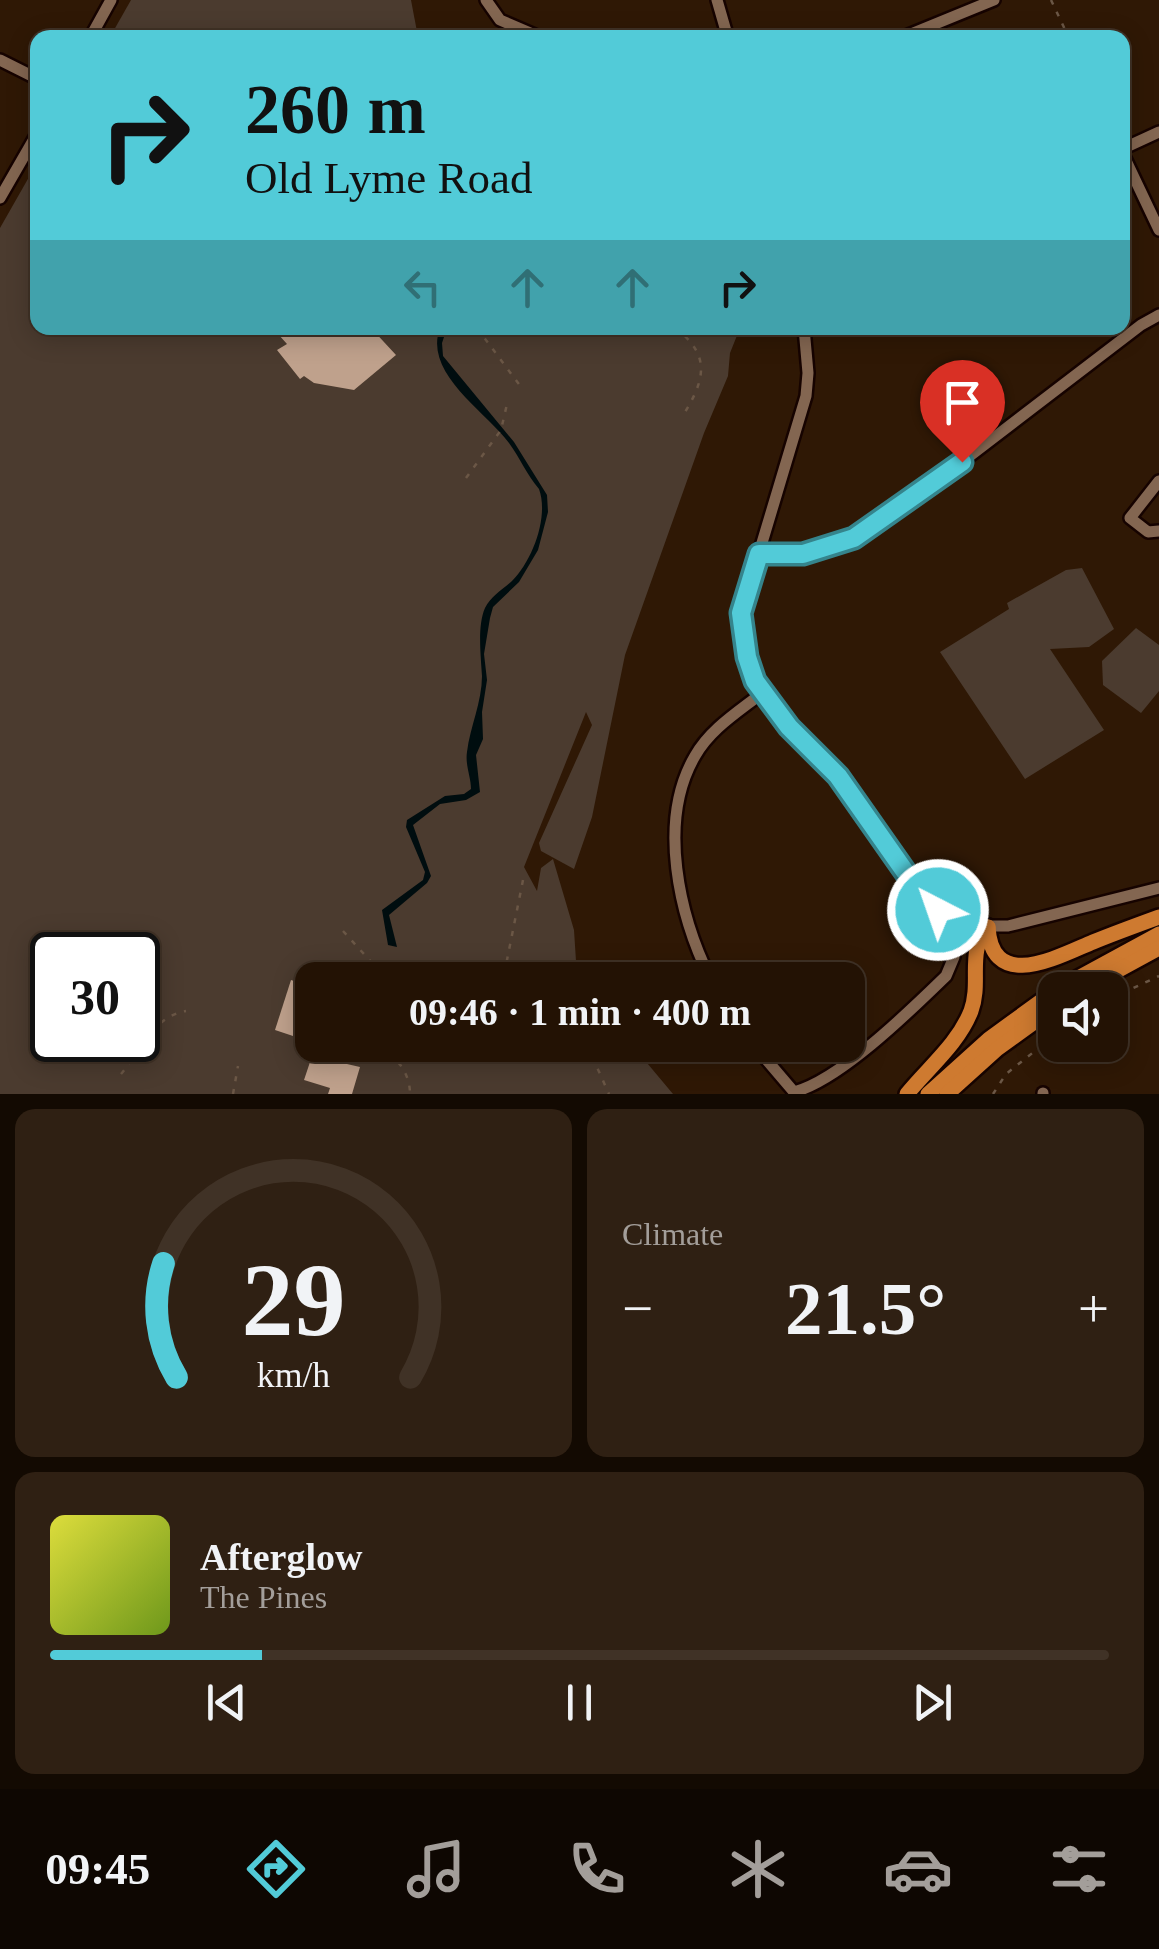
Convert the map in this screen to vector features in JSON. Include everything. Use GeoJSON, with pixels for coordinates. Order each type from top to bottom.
{"type":"FeatureCollection","features":[{"type":"Feature","properties":{"kind":"highway"},"geometry":{"type":"LineString","coordinates":[[988,926],[991,946],[998,957],[1024,966],[1046,962],[1159,917]]}},
{"type":"Feature","properties":{"kind":"highway"},"geometry":{"type":"LineString","coordinates":[[907,1094],[951,1044],[968,1016],[976,984],[974,948],[988,926]]}},
{"type":"Feature","properties":{"kind":"highway"},"geometry":{"type":"LineString","coordinates":[[1087,972],[1159,934]]}},
{"type":"Feature","properties":{"kind":"highway"},"geometry":{"type":"LineString","coordinates":[[1115,972],[1159,948]]}},
{"type":"Feature","properties":{"kind":"highway"},"geometry":{"type":"LineString","coordinates":[[928,1094],[989,1039],[1038,1003]]}},
{"type":"Feature","properties":{"kind":"highway"},"geometry":{"type":"LineString","coordinates":[[947,1094],[997,1049],[1038,1019]]}},
{"type":"Feature","properties":{"kind":"street"},"geometry":{"type":"LineString","coordinates":[[94,30],[111,0]]}},
{"type":"Feature","properties":{"kind":"street"},"geometry":{"type":"LineString","coordinates":[[486,0],[500,20],[523,30]]}},
{"type":"Feature","properties":{"kind":"street"},"geometry":{"type":"LineString","coordinates":[[716,0],[725,30]]}},
{"type":"Feature","properties":{"kind":"street"},"geometry":{"type":"LineString","coordinates":[[921,30],[994,0]]}},
{"type":"Feature","properties":{"kind":"street"},"geometry":{"type":"LineString","coordinates":[[0,60],[30,76]]}},
{"type":"Feature","properties":{"kind":"street"},"geometry":{"type":"LineString","coordinates":[[1130,146],[1159,132]]}},
{"type":"Feature","properties":{"kind":"street"},"geometry":{"type":"LineString","coordinates":[[0,198],[30,146]]}},
{"type":"Feature","properties":{"kind":"street"},"geometry":{"type":"LineString","coordinates":[[1130,167],[1159,230]]}},
{"type":"Feature","properties":{"kind":"street"},"geometry":{"type":"LineString","coordinates":[[1130,333],[1159,315]]}},
{"type":"Feature","properties":{"kind":"street"},"geometry":{"type":"LineString","coordinates":[[805,335],[806,396],[741,613],[747,657],[762,693],[789,727],[838,776],[913,883],[947,917],[988,926],[1018,924],[1159,888]]}},
{"type":"Feature","properties":{"kind":"street"},"geometry":{"type":"LineString","coordinates":[[759,554],[803,554],[854,538],[932,485],[1127,335]]}},
{"type":"Feature","properties":{"kind":"street"},"geometry":{"type":"LineString","coordinates":[[1159,481],[1130,518],[1148,532],[1159,531]]}},
{"type":"Feature","properties":{"kind":"street"},"geometry":{"type":"LineString","coordinates":[[705,962],[680,890],[677,842],[681,786],[707,739],[762,693]]}},
{"type":"Feature","properties":{"kind":"street"},"geometry":{"type":"LineString","coordinates":[[865,1048],[946,976],[954,963],[947,917]]}},
{"type":"Feature","properties":{"kind":"street"},"geometry":{"type":"LineString","coordinates":[[768,1062],[794,1092],[816,1084],[848,1062]]}},
{"type":"Feature","properties":{"kind":"path"},"geometry":{"type":"LineString","coordinates":[[1051,0],[1064,30]]}},
{"type":"Feature","properties":{"kind":"path"},"geometry":{"type":"LineString","coordinates":[[482,335],[520,387]]}},
{"type":"Feature","properties":{"kind":"path"},"geometry":{"type":"LineString","coordinates":[[682,335],[692,344],[702,372],[682,417]]}},
{"type":"Feature","properties":{"kind":"path"},"geometry":{"type":"LineString","coordinates":[[466,478],[498,436],[507,404]]}},
{"type":"Feature","properties":{"kind":"path"},"geometry":{"type":"LineString","coordinates":[[507,962],[523,880]]}},
{"type":"Feature","properties":{"kind":"path"},"geometry":{"type":"LineString","coordinates":[[344,931],[371,962]]}},
{"type":"Feature","properties":{"kind":"path"},"geometry":{"type":"LineString","coordinates":[[1128,991],[1159,976]]}},
{"type":"Feature","properties":{"kind":"path"},"geometry":{"type":"LineString","coordinates":[[121,1074],[170,1013],[186,1011]]}},
{"type":"Feature","properties":{"kind":"path"},"geometry":{"type":"LineString","coordinates":[[993,1094],[1006,1074],[1038,1049]]}},
{"type":"Feature","properties":{"kind":"path"},"geometry":{"type":"LineString","coordinates":[[399,1062],[410,1084],[410,1094]]}},
{"type":"Feature","properties":{"kind":"path"},"geometry":{"type":"LineString","coordinates":[[595,1062],[609,1094]]}},
{"type":"Feature","properties":{"kind":"path"},"geometry":{"type":"LineString","coordinates":[[233,1094],[238,1066]]}},
{"type":"Feature","properties":{"kind":"shaded area"},"geometry":{"type":"Polygon","coordinates":[[[131,0],[411,0],[417,30],[114,30],[131,0]]]}},
{"type":"Feature","properties":{"kind":"shaded area"},"geometry":{"type":"Polygon","coordinates":[[[30,175],[30,335],[737,335],[730,353],[728,376],[625,655],[592,817],[574,869],[541,851],[539,843],[592,725],[586,712],[524,867],[537,891],[541,868],[553,859],[574,930],[577,962],[295,962],[295,1062],[646,1062],[673,1094],[0,1094],[0,228],[30,175]]]}},
{"type":"Feature","properties":{"kind":"shaded area"},"geometry":{"type":"Polygon","coordinates":[[[439,335],[445,335],[443,356],[514,442],[547,495],[548,512],[538,550],[519,582],[493,607],[490,618],[484,654],[487,680],[483,739],[476,755],[480,792],[466,800],[440,804],[413,825],[431,876],[389,915],[397,947],[388,945],[382,910],[423,880],[425,872],[406,827],[407,820],[445,796],[464,794],[471,789],[467,757],[481,686],[483,615],[490,600],[526,562],[542,512],[539,489],[513,449],[448,376],[437,345],[439,335]]]}},
{"type":"Feature","properties":{"kind":"shaded area"},"geometry":{"type":"Polygon","coordinates":[[[1082,568],[1114,629],[1089,647],[1050,649],[1104,730],[1025,779],[940,652],[1009,609],[1007,603],[1066,570],[1082,568]]]}},
{"type":"Feature","properties":{"kind":"shaded area"},"geometry":{"type":"Polygon","coordinates":[[[1136,628],[1159,645],[1159,691],[1141,713],[1103,685],[1102,661],[1136,628]]]}},
{"type":"Feature","properties":{"kind":"building"},"geometry":{"type":"Polygon","coordinates":[[[279,335],[377,335],[396,355],[354,390],[314,383],[304,376],[300,379],[277,350],[287,344],[279,335]]]}},
{"type":"Feature","properties":{"kind":"building"},"geometry":{"type":"Polygon","coordinates":[[[291,980],[295,981],[295,1037],[275,1030],[291,980]]]}},
{"type":"Feature","properties":{"kind":"building"},"geometry":{"type":"Polygon","coordinates":[[[310,1062],[360,1067],[352,1094],[328,1094],[330,1088],[304,1080],[310,1062]]]}},
{"type":"Feature","properties":{"kind":"route"},"geometry":{"type":"LineString","coordinates":[[938,910],[913,883],[838,776],[789,727],[762,693],[747,657],[741,613],[759,554],[803,554],[854,538],[962,462]]}}]}
